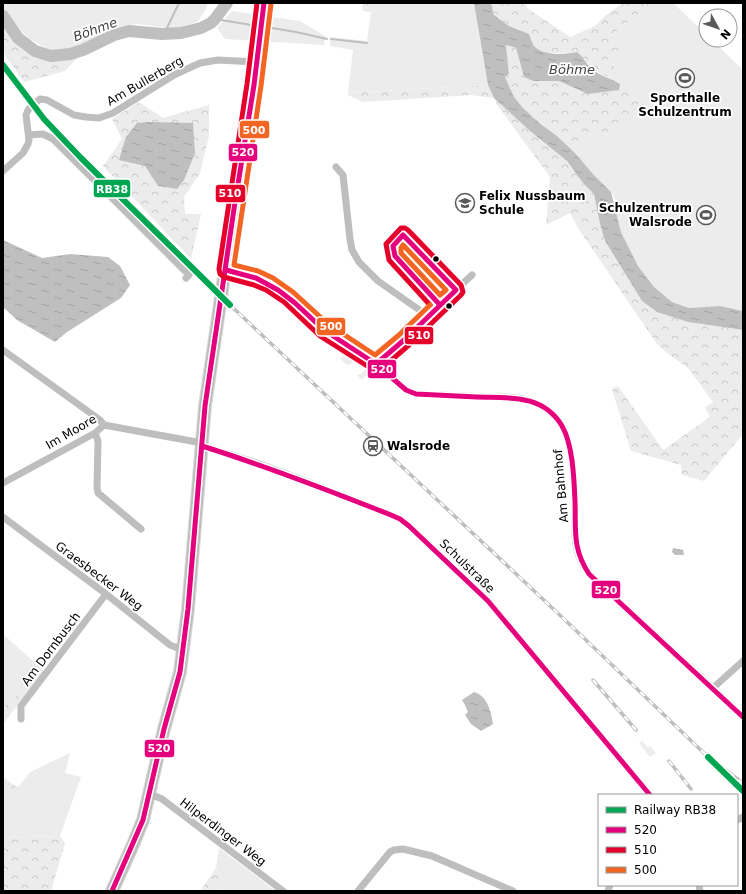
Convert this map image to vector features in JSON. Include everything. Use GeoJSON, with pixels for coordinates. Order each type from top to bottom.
{"type":"FeatureCollection","features":[{"type":"Feature","properties":{"kind":"main road"},"geometry":{"type":"LineString","coordinates":[[112,891],[132,847],[142,820],[150,794],[164,729],[180,672],[188,609],[205,406],[258,62],[264,9]]}},
{"type":"Feature","properties":{"kind":"street","name":"Am Bullerberg"},"geometry":{"type":"LineString","coordinates":[[29,135],[26,115],[27,111],[40,99],[47,100],[74,114],[99,118],[113,113],[174,75],[200,63],[218,60],[258,62]]}},
{"type":"Feature","properties":{"kind":"street"},"geometry":{"type":"LineString","coordinates":[[3,170],[26,148],[29,135],[43,134],[53,140],[189,275],[186,278]]}},
{"type":"Feature","properties":{"kind":"street"},"geometry":{"type":"LineString","coordinates":[[336,167],[343,175],[352,250],[359,262],[367,272],[428,316]]}},
{"type":"Feature","properties":{"kind":"street","name":"Am Bahnhof"},"geometry":{"type":"LineString","coordinates":[[226,270],[256,278],[278,290],[295,303],[324,330],[376,364],[406,390],[412,393],[517,398],[538,404],[558,420],[566,434],[570,449],[575,504],[576,545],[580,560],[589,574],[743,717]]}},
{"type":"Feature","properties":{"kind":"street"},"geometry":{"type":"LineString","coordinates":[[376,364],[472,275]]}},
{"type":"Feature","properties":{"kind":"street"},"geometry":{"type":"LineString","coordinates":[[3,350],[100,420],[104,425]]}},
{"type":"Feature","properties":{"kind":"street","name":"Im Moore"},"geometry":{"type":"LineString","coordinates":[[3,483],[95,433],[104,425],[202,445]]}},
{"type":"Feature","properties":{"kind":"street"},"geometry":{"type":"LineString","coordinates":[[95,433],[98,441],[98,493],[141,529]]}},
{"type":"Feature","properties":{"kind":"street","name":"Schulstraße"},"geometry":{"type":"LineString","coordinates":[[202,445],[295,477],[391,515],[409,526],[488,601],[648,794]]}},
{"type":"Feature","properties":{"kind":"street","name":"Graesbecker Weg"},"geometry":{"type":"LineString","coordinates":[[3,517],[175,648],[183,649]]}},
{"type":"Feature","properties":{"kind":"street","name":"Am Dornbusch"},"geometry":{"type":"LineString","coordinates":[[21,719],[21,706],[106,594]]}},
{"type":"Feature","properties":{"kind":"street"},"geometry":{"type":"LineString","coordinates":[[713,688],[743,661]]}},
{"type":"Feature","properties":{"kind":"street","name":"Hilperdinger Weg"},"geometry":{"type":"LineString","coordinates":[[150,794],[162,799],[283,891]]}},
{"type":"Feature","properties":{"kind":"street"},"geometry":{"type":"LineString","coordinates":[[358,891],[390,852],[403,849],[443,860],[513,891]]}},
{"type":"Feature","properties":{"kind":"green space"},"geometry":{"type":"Polygon","coordinates":[[[3,3],[208,3],[204,13],[197,22],[175,29],[137,24],[123,26],[74,49],[53,50],[28,38],[12,21],[3,7],[3,3]]]}},
{"type":"Feature","properties":{"kind":"green space"},"geometry":{"type":"Polygon","coordinates":[[[363,3],[378,3],[377,11],[362,11],[363,3]]]}},
{"type":"Feature","properties":{"kind":"green space"},"geometry":{"type":"Polygon","coordinates":[[[378,3],[474,3],[488,85],[348,93],[353,50],[330,46],[330,37],[367,41],[371,12],[377,11],[378,3]]]}},
{"type":"Feature","properties":{"kind":"green space"},"geometry":{"type":"Polygon","coordinates":[[[491,3],[525,3],[527,8],[570,37],[595,26],[606,15],[623,3],[654,3],[609,37],[623,52],[613,65],[640,101],[610,136],[598,130],[575,153],[557,136],[538,123],[523,108],[514,97],[505,77],[509,73],[506,45],[516,48],[524,77],[533,81],[559,81],[571,86],[611,78],[594,71],[586,62],[570,54],[546,53],[534,46],[529,34],[509,26],[494,15],[491,3]]]}},
{"type":"Feature","properties":{"kind":"green space"},"geometry":{"type":"Polygon","coordinates":[[[654,3],[673,3],[698,26],[698,48],[720,48],[743,70],[743,311],[720,306],[689,308],[672,302],[654,287],[638,266],[621,232],[615,206],[618,205],[611,192],[575,153],[598,130],[610,135],[624,118],[609,37],[654,3]]]}},
{"type":"Feature","properties":{"kind":"green space"},"geometry":{"type":"Polygon","coordinates":[[[232,11],[300,21],[325,36],[324,45],[225,39],[217,28],[232,11]]]}},
{"type":"Feature","properties":{"kind":"green space"},"geometry":{"type":"Polygon","coordinates":[[[3,22],[17,44],[34,57],[55,61],[80,55],[65,71],[24,82],[3,52],[3,22]]]}},
{"type":"Feature","properties":{"kind":"green space"},"geometry":{"type":"Polygon","coordinates":[[[488,85],[494,98],[471,95],[363,102],[348,95],[348,93],[488,85]]]}},
{"type":"Feature","properties":{"kind":"green space"},"geometry":{"type":"Polygon","coordinates":[[[494,98],[530,131],[567,161],[583,183],[594,194],[605,241],[642,301],[657,312],[688,322],[743,330],[743,434],[704,481],[682,475],[681,465],[631,451],[612,389],[618,386],[663,450],[710,417],[705,407],[713,402],[689,369],[657,344],[578,228],[570,213],[546,225],[550,177],[498,106],[494,98]]]}},
{"type":"Feature","properties":{"kind":"green space"},"geometry":{"type":"Polygon","coordinates":[[[139,102],[163,118],[209,105],[209,136],[200,173],[184,197],[185,214],[201,214],[191,259],[103,166],[122,139],[112,119],[139,102]],[[145,166],[158,186],[177,189],[145,166]]]}},
{"type":"Feature","properties":{"kind":"green space"},"geometry":{"type":"Polygon","coordinates":[[[346,355],[349,355],[356,360],[350,365],[346,364],[340,359],[346,355]]]}},
{"type":"Feature","properties":{"kind":"green space"},"geometry":{"type":"Polygon","coordinates":[[[365,369],[371,371],[362,380],[357,375],[362,373],[365,369]]]}},
{"type":"Feature","properties":{"kind":"green space"},"geometry":{"type":"Polygon","coordinates":[[[3,634],[44,671],[24,697],[11,699],[3,709],[3,634]]]}},
{"type":"Feature","properties":{"kind":"green space"},"geometry":{"type":"Polygon","coordinates":[[[17,696],[24,697],[3,724],[3,715],[6,704],[12,698],[17,696]]]}},
{"type":"Feature","properties":{"kind":"green space"},"geometry":{"type":"Polygon","coordinates":[[[642,741],[648,748],[650,746],[656,753],[650,757],[639,743],[642,741]]]}},
{"type":"Feature","properties":{"kind":"green space"},"geometry":{"type":"Polygon","coordinates":[[[70,753],[65,773],[81,777],[60,836],[3,838],[3,791],[11,796],[30,772],[70,753]]]}},
{"type":"Feature","properties":{"kind":"green space"},"geometry":{"type":"Polygon","coordinates":[[[3,777],[18,788],[11,797],[3,791],[3,777]]]}},
{"type":"Feature","properties":{"kind":"green space"},"geometry":{"type":"Polygon","coordinates":[[[60,836],[65,843],[51,891],[3,891],[3,838],[60,836]]]}},
{"type":"Feature","properties":{"kind":"green space"},"geometry":{"type":"Polygon","coordinates":[[[219,848],[276,891],[218,891],[224,883],[216,868],[219,848]]]}},
{"type":"Feature","properties":{"kind":"green space"},"geometry":{"type":"Polygon","coordinates":[[[216,868],[224,883],[218,891],[200,891],[216,868]]]}},
{"type":"Feature","properties":{"kind":"water"},"geometry":{"type":"Polygon","coordinates":[[[474,3],[491,3],[494,15],[509,26],[529,34],[534,46],[543,52],[567,54],[577,52],[594,71],[620,84],[619,90],[588,94],[559,81],[533,81],[524,77],[516,48],[506,45],[509,74],[505,77],[514,97],[539,123],[557,136],[575,153],[611,192],[621,232],[638,266],[654,287],[672,302],[689,308],[720,306],[743,311],[743,330],[688,322],[657,312],[642,301],[605,241],[594,194],[583,183],[567,161],[530,131],[494,98],[488,85],[474,3]]]}},
{"type":"Feature","properties":{"kind":"water"},"geometry":{"type":"Polygon","coordinates":[[[137,123],[193,123],[195,153],[184,180],[177,189],[158,186],[145,166],[119,160],[126,137],[137,123]]]}},
{"type":"Feature","properties":{"kind":"water"},"geometry":{"type":"Polygon","coordinates":[[[3,240],[42,258],[70,254],[108,257],[120,266],[130,285],[121,298],[67,332],[55,342],[17,320],[3,307],[3,240]]]}},
{"type":"Feature","properties":{"kind":"water"},"geometry":{"type":"Polygon","coordinates":[[[673,548],[683,550],[684,555],[675,555],[672,552],[673,548]]]}},
{"type":"Feature","properties":{"kind":"water"},"geometry":{"type":"Polygon","coordinates":[[[474,692],[483,697],[486,701],[490,710],[493,724],[481,731],[471,724],[465,715],[468,712],[462,700],[474,692]]]}},
{"type":"Feature","properties":{"kind":"waterway"},"geometry":{"type":"LineString","coordinates":[[164,34],[179,3]]}},
{"type":"Feature","properties":{"kind":"waterway","name":"Böhme"},"geometry":{"type":"LineString","coordinates":[[3,16],[18,38],[35,51],[51,56],[70,54],[83,50],[114,35],[129,31],[162,34],[181,33],[201,28],[211,23],[227,3]]}},
{"type":"Feature","properties":{"kind":"waterway"},"geometry":{"type":"LineString","coordinates":[[215,19],[257,26]]}},
{"type":"Feature","properties":{"kind":"waterway"},"geometry":{"type":"LineString","coordinates":[[266,27],[327,39]]}},
{"type":"Feature","properties":{"kind":"waterway"},"geometry":{"type":"LineString","coordinates":[[331,39],[367,43]]}},
{"type":"Feature","properties":{"kind":"railway"},"geometry":{"type":"LineString","coordinates":[[230,305],[564,619],[708,757],[743,783]]}},
{"type":"Feature","properties":{"kind":"railway"},"geometry":{"type":"LineString","coordinates":[[593,680],[636,730]]}},
{"type":"Feature","properties":{"kind":"railway"},"geometry":{"type":"LineString","coordinates":[[669,761],[691,789]]}},
{"type":"Feature","properties":{"kind":"rail line","name":"RB38"},"geometry":{"type":"LineString","coordinates":[[3,65],[44,119],[81,158],[230,305]]}},
{"type":"Feature","properties":{"kind":"rail line","name":"RB38"},"geometry":{"type":"LineString","coordinates":[[708,757],[743,791]]}},
{"type":"Feature","properties":{"kind":"transit line","name":"510"},"geometry":{"type":"LineString","coordinates":[[257,3],[247,84],[219,269],[220,274],[224,277],[254,285],[266,290],[284,302],[320,336],[375,371],[380,370],[409,345],[463,292],[461,285],[408,230],[401,228],[386,244],[389,260],[430,305]]}},
{"type":"Feature","properties":{"kind":"transit line","name":"520"},"geometry":{"type":"LineString","coordinates":[[112,891],[143,820],[164,729],[180,672],[188,609],[205,406],[254,85],[264,3]]}},
{"type":"Feature","properties":{"kind":"transit line","name":"500"},"geometry":{"type":"LineString","coordinates":[[271,4],[261,86],[234,265],[258,271],[273,278],[293,292],[328,324],[375,355],[399,335],[430,305]]}},
{"type":"Feature","properties":{"kind":"transit line","name":"520"},"geometry":{"type":"LineString","coordinates":[[376,364],[404,340],[456,290],[403,235],[393,246],[395,256],[440,305]]}},
{"type":"Feature","properties":{"kind":"transit line","name":"500"},"geometry":{"type":"LineString","coordinates":[[403,245],[446,290],[440,295],[401,253],[401,248],[403,245]]}},
{"type":"Feature","properties":{"kind":"transit line","name":"520"},"geometry":{"type":"LineString","coordinates":[[226,270],[256,278],[278,290],[295,303],[324,330],[376,364],[406,390],[416,394],[513,398],[535,403],[545,408],[562,426],[569,443],[574,483],[575,530],[577,547],[589,574],[743,717]]}},
{"type":"Feature","properties":{"kind":"transit line","name":"520"},"geometry":{"type":"LineString","coordinates":[[202,446],[344,496],[400,519],[409,526],[488,601],[649,794]]}},
{"type":"Feature","properties":{"kind":"place","name":"Sporthalle Schulzentrum"},"geometry":{"type":"Point","coordinates":[685,78]}},
{"type":"Feature","properties":{"kind":"place","name":"Felix Nussbaum Schule"},"geometry":{"type":"Point","coordinates":[465,203]}},
{"type":"Feature","properties":{"kind":"place","name":"Schulzentrum Walsrode"},"geometry":{"type":"Point","coordinates":[706,215]}},
{"type":"Feature","properties":{"kind":"place","name":"Walsrode"},"geometry":{"type":"Point","coordinates":[373,446]}}]}
